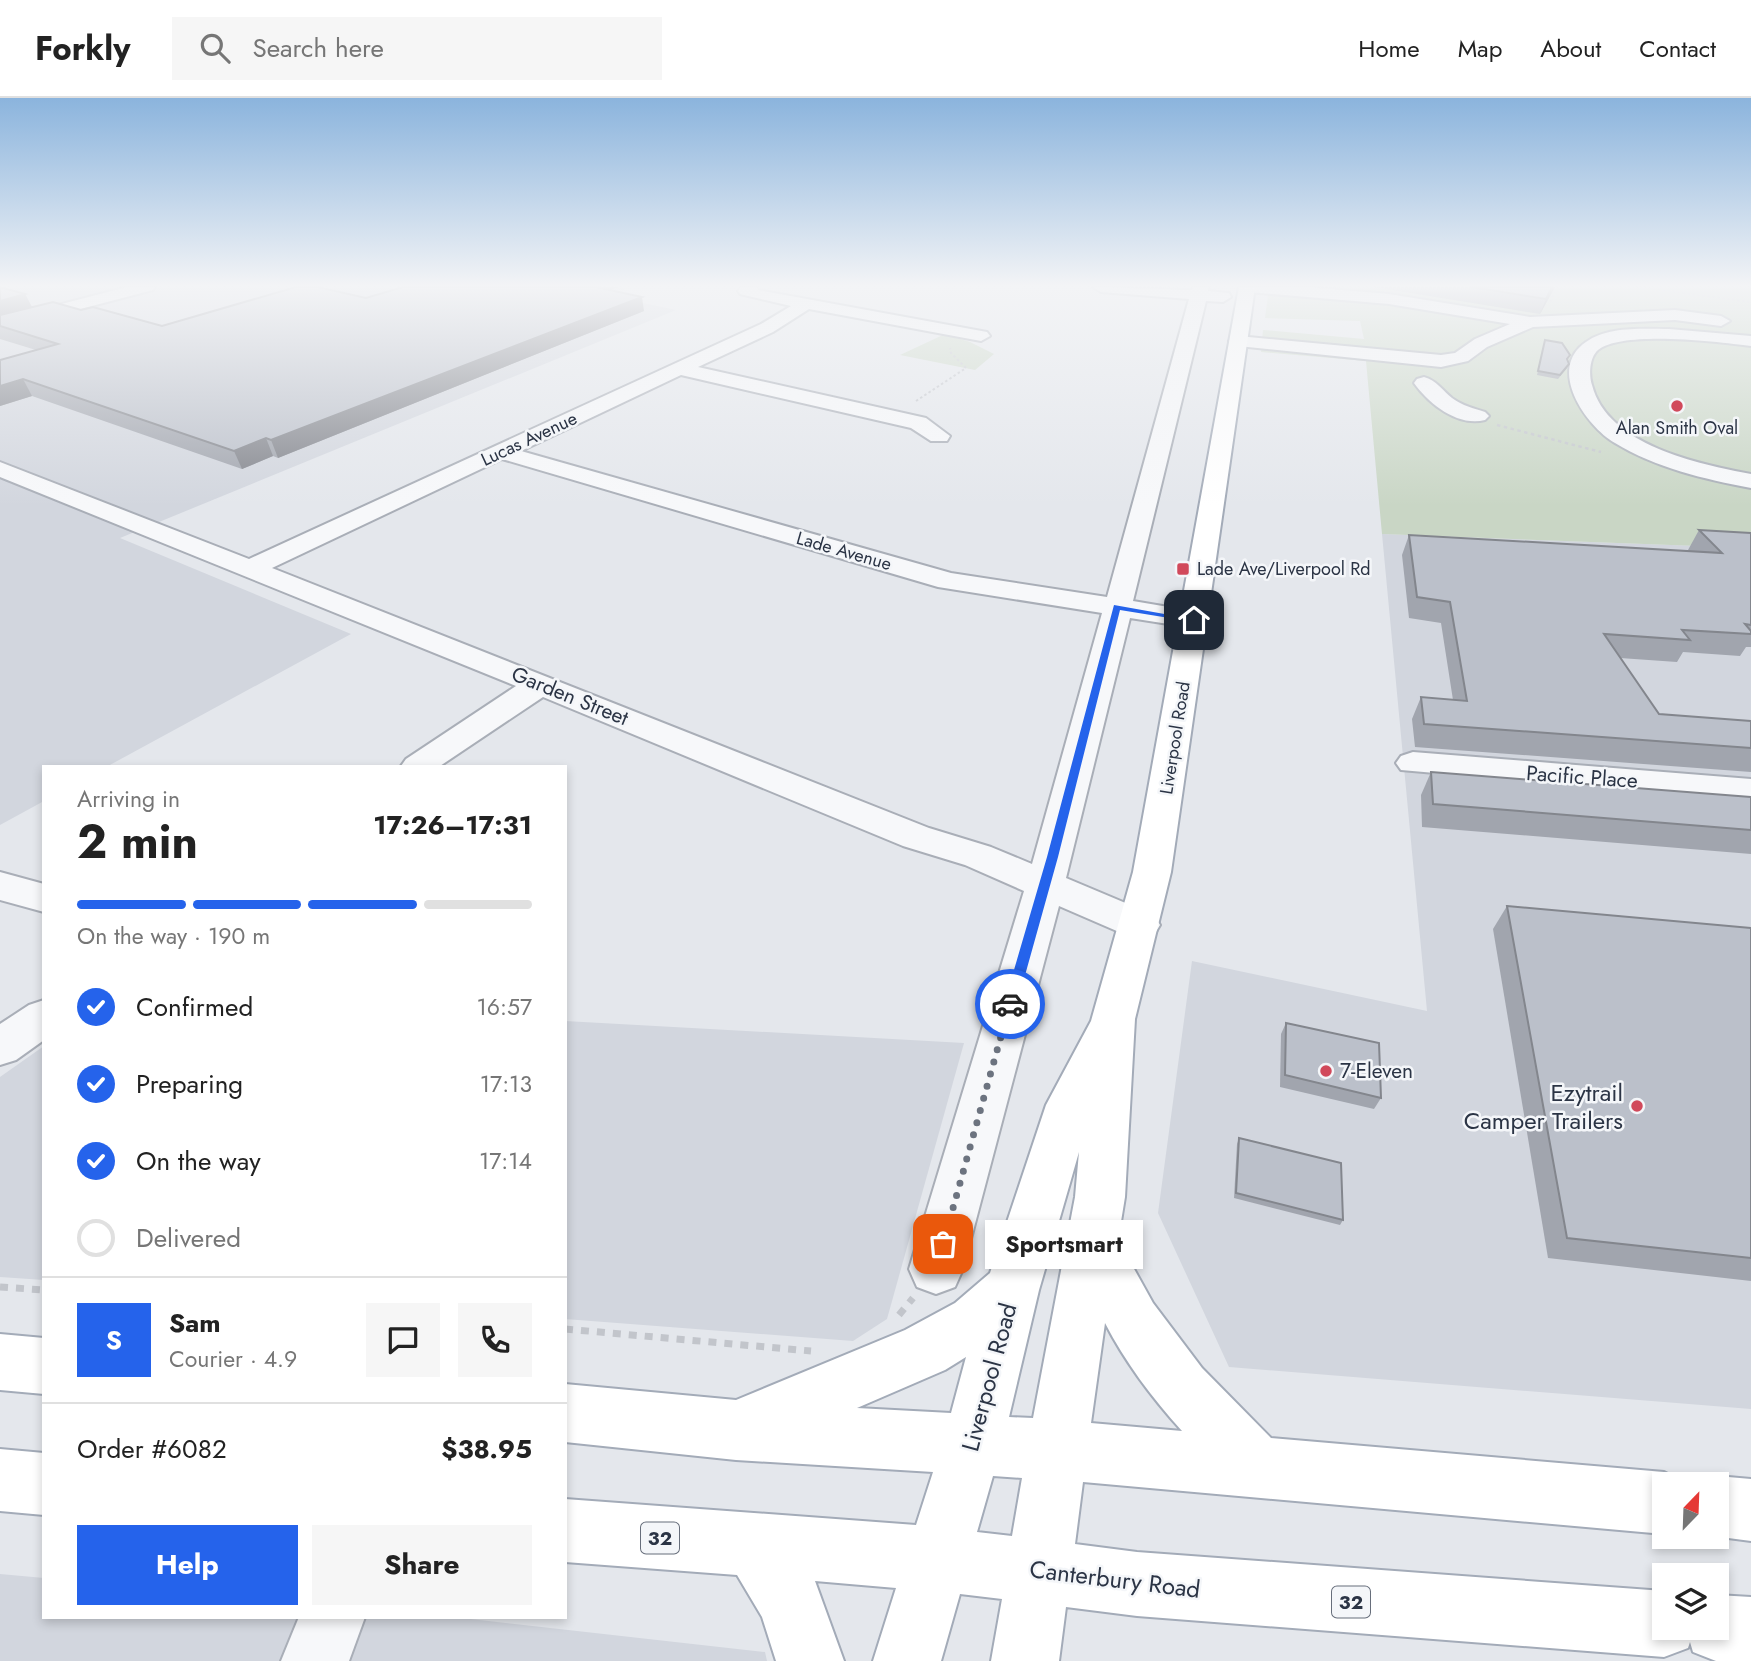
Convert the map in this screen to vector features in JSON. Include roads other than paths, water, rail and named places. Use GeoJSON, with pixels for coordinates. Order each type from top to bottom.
{"type":"FeatureCollection","features":[{"type":"Feature","properties":{"kind":"main road","name":"Liverpool Road"},"geometry":{"type":"LineString","coordinates":[[907,1661],[972,1445],[1012,1290],[1069,1105],[1113,1019],[1140,925],[1152,872],[1235,360]]}},
{"type":"Feature","properties":{"kind":"main road","name":"Liverpool Road"},"geometry":{"type":"LineString","coordinates":[[1025,1661],[1103,1171],[1113,1019]]}},
{"type":"Feature","properties":{"kind":"main road"},"geometry":{"type":"LineString","coordinates":[[1092,1244],[1134,1322],[1174,1377],[1258,1468]]}},
{"type":"Feature","properties":{"kind":"main road"},"geometry":{"type":"LineString","coordinates":[[736,1430],[906,1337],[974,1322],[1012,1290]]}},
{"type":"Feature","properties":{"kind":"main road"},"geometry":{"type":"LineString","coordinates":[[0,1362],[42,1366]]}},
{"type":"Feature","properties":{"kind":"main road"},"geometry":{"type":"LineString","coordinates":[[567,1413],[736,1430],[1058,1450],[1652,1502]]}},
{"type":"Feature","properties":{"kind":"main road"},"geometry":{"type":"LineString","coordinates":[[0,1480],[42,1484]]}},
{"type":"Feature","properties":{"kind":"main road"},"geometry":{"type":"LineString","coordinates":[[1729,1508],[1751,1510]]}},
{"type":"Feature","properties":{"kind":"main road","name":"Canterbury Road"},"geometry":{"type":"LineString","coordinates":[[567,1530],[938,1559],[1137,1584],[1652,1623]]}},
{"type":"Feature","properties":{"kind":"main road"},"geometry":{"type":"LineString","coordinates":[[755,1546],[790,1601],[810,1661]]}},
{"type":"Feature","properties":{"kind":"main road"},"geometry":{"type":"LineString","coordinates":[[1729,1629],[1751,1630]]}},
{"type":"Feature","properties":{"kind":"street","name":"Lucas Avenue"},"geometry":{"type":"LineString","coordinates":[[250,568],[699,360]]}},
{"type":"Feature","properties":{"kind":"street"},"geometry":{"type":"LineString","coordinates":[[936,1269],[1044,885],[1181,360]]}},
{"type":"Feature","properties":{"kind":"street"},"geometry":{"type":"LineString","coordinates":[[1583,360],[1580,386],[1587,405],[1600,423],[1628,441],[1678,463],[1751,481]]}},
{"type":"Feature","properties":{"kind":"street"},"geometry":{"type":"LineString","coordinates":[[680,369],[918,423],[940,436]]}},
{"type":"Feature","properties":{"kind":"street"},"geometry":{"type":"LineString","coordinates":[[1424,383],[1462,415],[1478,416]]}},
{"type":"Feature","properties":{"kind":"street","name":"Lade Avenue"},"geometry":{"type":"LineString","coordinates":[[501,452],[948,581],[1194,620]]}},
{"type":"Feature","properties":{"kind":"street","name":"Garden Street"},"geometry":{"type":"LineString","coordinates":[[0,469],[541,684],[883,824],[978,856],[1140,925]]}},
{"type":"Feature","properties":{"kind":"street"},"geometry":{"type":"LineString","coordinates":[[420,765],[541,684]]}},
{"type":"Feature","properties":{"kind":"street","name":"Pacific Place"},"geometry":{"type":"LineString","coordinates":[[1413,764],[1751,790]]}},
{"type":"Feature","properties":{"kind":"street"},"geometry":{"type":"LineString","coordinates":[[0,886],[42,897]]}},
{"type":"Feature","properties":{"kind":"street"},"geometry":{"type":"LineString","coordinates":[[0,1046],[42,1018]]}},
{"type":"Feature","properties":{"kind":"street"},"geometry":{"type":"LineString","coordinates":[[315,1661],[331,1619]]}},
{"type":"Feature","properties":{"kind":"place","name":"Alan Smith Oval"},"geometry":{"type":"Point","coordinates":[1677,406]}},
{"type":"Feature","properties":{"kind":"place","name":"Lade Ave/Liverpool Rd"},"geometry":{"type":"Point","coordinates":[1183,569]}},
{"type":"Feature","properties":{"kind":"place","name":"7-Eleven"},"geometry":{"type":"Point","coordinates":[1326,1071]}},
{"type":"Feature","properties":{"kind":"place","name":"Ezytrail Camper Trailers"},"geometry":{"type":"Point","coordinates":[1637,1106]}},
{"type":"Feature","properties":{"kind":"place","name":"Sportsmart"},"geometry":{"type":"Point","coordinates":[943,1244]}}]}
